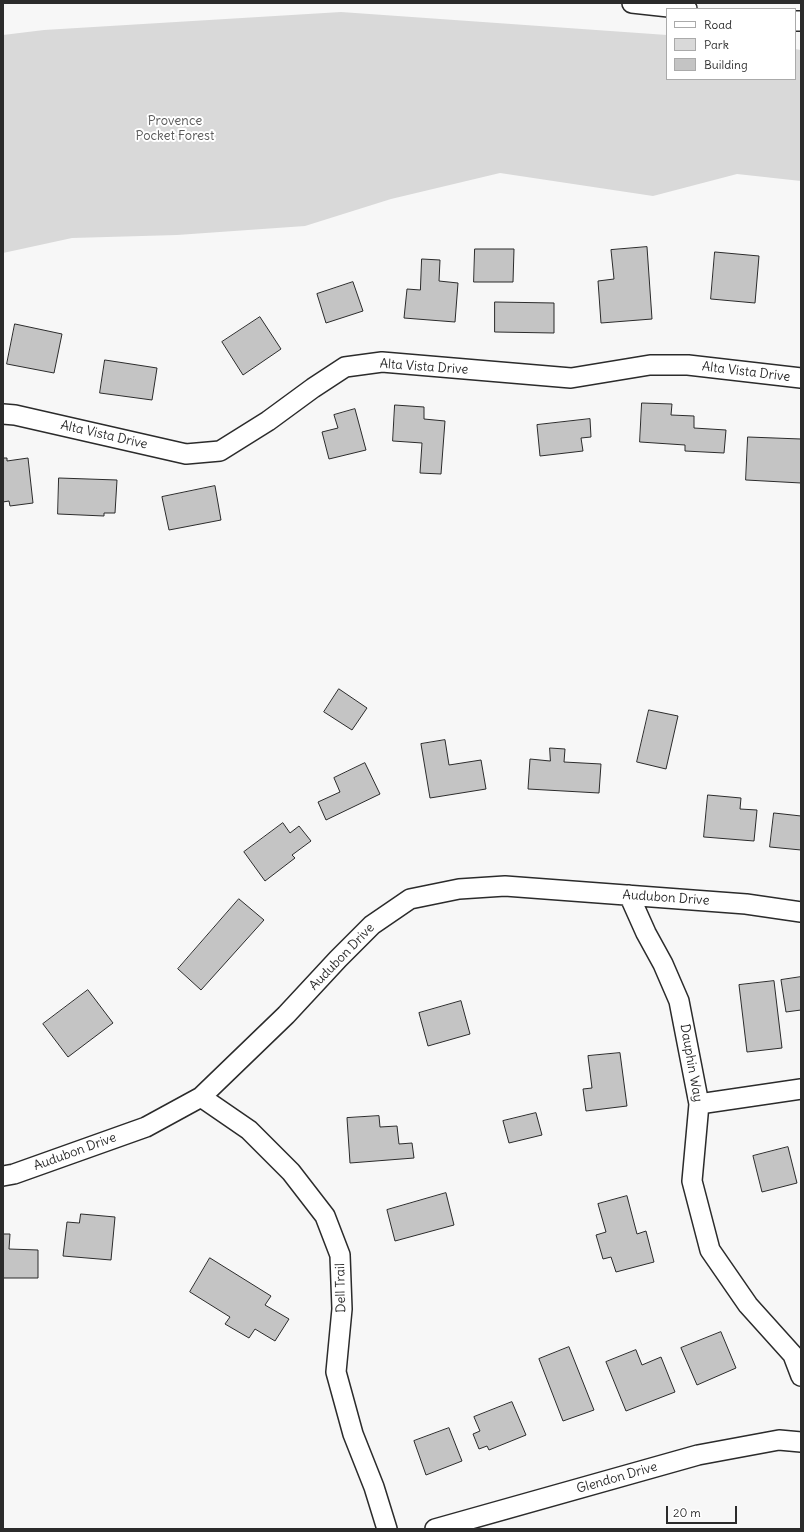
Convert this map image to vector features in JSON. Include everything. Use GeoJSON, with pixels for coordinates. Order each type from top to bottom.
{"type":"FeatureCollection","features":[{"type":"Feature","properties":{"kind":"street"},"geometry":{"type":"LineString","coordinates":[[632,3],[678,8]]}},
{"type":"Feature","properties":{"kind":"street","name":"Alta Vista Drive"},"geometry":{"type":"LineString","coordinates":[[3,414],[16,415],[186,454],[220,451],[268,421],[345,367],[382,362],[571,378],[650,365],[688,365],[801,378]]}},
{"type":"Feature","properties":{"kind":"street","name":"Audubon Drive"},"geometry":{"type":"LineString","coordinates":[[3,1176],[14,1174],[146,1127],[201,1097],[286,1015],[372,925],[410,899],[459,889],[505,886],[746,904],[801,912]]}},
{"type":"Feature","properties":{"kind":"street","name":"Dauphin Way"},"geometry":{"type":"LineString","coordinates":[[629,895],[646,933],[663,964],[679,1001],[699,1104],[692,1181],[710,1250],[748,1305],[793,1355],[801,1376]]}},
{"type":"Feature","properties":{"kind":"street"},"geometry":{"type":"LineString","coordinates":[[699,1104],[801,1089]]}},
{"type":"Feature","properties":{"kind":"street","name":"Dell Trail"},"geometry":{"type":"LineString","coordinates":[[201,1097],[249,1130],[291,1172],[325,1216],[340,1255],[342,1309],[336,1372],[353,1434],[374,1487],[387,1529]]}},
{"type":"Feature","properties":{"kind":"street","name":"Glendon Drive"},"geometry":{"type":"LineString","coordinates":[[435,1529],[698,1455],[779,1440],[801,1442]]}},
{"type":"Feature","properties":{"kind":"green space","name":"Provence Pocket Forest"},"geometry":{"type":"Polygon","coordinates":[[[341,12],[666,35],[666,80],[796,80],[796,49],[801,50],[801,181],[737,174],[653,196],[500,173],[391,199],[305,226],[177,235],[72,238],[3,253],[3,35],[44,30],[341,12]]]}},
{"type":"Feature","properties":{"kind":"building"},"geometry":{"type":"Polygon","coordinates":[[[647,247],[652,319],[601,323],[598,281],[614,279],[611,250],[647,247]]]}},
{"type":"Feature","properties":{"kind":"building"},"geometry":{"type":"Polygon","coordinates":[[[475,249],[514,249],[513,282],[474,282],[475,249]]]}},
{"type":"Feature","properties":{"kind":"building"},"geometry":{"type":"Polygon","coordinates":[[[715,252],[759,256],[755,303],[711,299],[715,252]]]}},
{"type":"Feature","properties":{"kind":"building"},"geometry":{"type":"Polygon","coordinates":[[[422,259],[440,260],[439,281],[458,283],[455,322],[404,318],[407,289],[420,290],[422,259]]]}},
{"type":"Feature","properties":{"kind":"building"},"geometry":{"type":"Polygon","coordinates":[[[353,282],[363,311],[326,323],[317,294],[353,282]]]}},
{"type":"Feature","properties":{"kind":"building"},"geometry":{"type":"Polygon","coordinates":[[[495,302],[554,303],[554,333],[495,332],[495,302]]]}},
{"type":"Feature","properties":{"kind":"building"},"geometry":{"type":"Polygon","coordinates":[[[260,317],[281,349],[243,375],[222,342],[260,317]]]}},
{"type":"Feature","properties":{"kind":"building"},"geometry":{"type":"Polygon","coordinates":[[[15,324],[62,334],[54,373],[7,364],[15,324]]]}},
{"type":"Feature","properties":{"kind":"building"},"geometry":{"type":"Polygon","coordinates":[[[105,360],[157,368],[152,400],[100,393],[105,360]]]}},
{"type":"Feature","properties":{"kind":"building"},"geometry":{"type":"Polygon","coordinates":[[[642,403],[672,404],[671,415],[694,416],[694,428],[726,430],[724,453],[685,451],[685,445],[640,442],[642,403]]]}},
{"type":"Feature","properties":{"kind":"building"},"geometry":{"type":"Polygon","coordinates":[[[395,405],[424,407],[424,419],[445,421],[441,474],[420,473],[422,443],[393,441],[395,405]]]}},
{"type":"Feature","properties":{"kind":"building"},"geometry":{"type":"Polygon","coordinates":[[[355,409],[366,450],[329,459],[322,432],[338,428],[334,415],[355,409]]]}},
{"type":"Feature","properties":{"kind":"building"},"geometry":{"type":"Polygon","coordinates":[[[590,419],[591,437],[581,438],[583,451],[540,456],[537,425],[590,419]]]}},
{"type":"Feature","properties":{"kind":"building"},"geometry":{"type":"Polygon","coordinates":[[[748,437],[801,439],[801,483],[746,480],[748,437]]]}},
{"type":"Feature","properties":{"kind":"building"},"geometry":{"type":"Polygon","coordinates":[[[3,458],[7,458],[7,461],[28,458],[33,503],[10,506],[9,501],[3,502],[3,458]]]}},
{"type":"Feature","properties":{"kind":"building"},"geometry":{"type":"Polygon","coordinates":[[[59,478],[117,480],[115,513],[104,513],[104,516],[58,514],[59,478]]]}},
{"type":"Feature","properties":{"kind":"building"},"geometry":{"type":"Polygon","coordinates":[[[215,486],[221,520],[169,530],[162,497],[215,486]]]}},
{"type":"Feature","properties":{"kind":"building"},"geometry":{"type":"Polygon","coordinates":[[[339,689],[367,708],[352,730],[324,712],[339,689]]]}},
{"type":"Feature","properties":{"kind":"building"},"geometry":{"type":"Polygon","coordinates":[[[649,710],[678,716],[666,769],[637,762],[649,710]]]}},
{"type":"Feature","properties":{"kind":"building"},"geometry":{"type":"Polygon","coordinates":[[[445,740],[449,765],[481,760],[486,789],[430,798],[421,744],[445,740]]]}},
{"type":"Feature","properties":{"kind":"building"},"geometry":{"type":"Polygon","coordinates":[[[550,748],[565,749],[564,762],[601,764],[599,793],[528,789],[530,759],[550,761],[550,748]]]}},
{"type":"Feature","properties":{"kind":"building"},"geometry":{"type":"Polygon","coordinates":[[[365,763],[380,794],[326,820],[318,802],[340,792],[334,778],[365,763]]]}},
{"type":"Feature","properties":{"kind":"building"},"geometry":{"type":"Polygon","coordinates":[[[708,795],[741,798],[740,809],[757,810],[754,841],[704,837],[708,795]]]}},
{"type":"Feature","properties":{"kind":"building"},"geometry":{"type":"Polygon","coordinates":[[[774,813],[801,816],[801,850],[770,847],[774,813]]]}},
{"type":"Feature","properties":{"kind":"building"},"geometry":{"type":"Polygon","coordinates":[[[283,823],[290,833],[299,826],[311,841],[292,855],[295,858],[265,881],[244,852],[283,823]]]}},
{"type":"Feature","properties":{"kind":"building"},"geometry":{"type":"Polygon","coordinates":[[[239,899],[264,920],[201,990],[178,969],[239,899]]]}},
{"type":"Feature","properties":{"kind":"building"},"geometry":{"type":"Polygon","coordinates":[[[801,977],[801,1010],[786,1012],[781,980],[801,977]]]}},
{"type":"Feature","properties":{"kind":"building"},"geometry":{"type":"Polygon","coordinates":[[[774,981],[782,1048],[747,1052],[739,985],[774,981]]]}},
{"type":"Feature","properties":{"kind":"building"},"geometry":{"type":"Polygon","coordinates":[[[88,990],[113,1023],[68,1057],[43,1024],[88,990]]]}},
{"type":"Feature","properties":{"kind":"building"},"geometry":{"type":"Polygon","coordinates":[[[461,1001],[470,1034],[428,1046],[419,1013],[461,1001]]]}},
{"type":"Feature","properties":{"kind":"building"},"geometry":{"type":"Polygon","coordinates":[[[620,1053],[627,1106],[586,1111],[583,1089],[592,1088],[588,1056],[620,1053]]]}},
{"type":"Feature","properties":{"kind":"building"},"geometry":{"type":"Polygon","coordinates":[[[536,1113],[542,1135],[509,1143],[503,1121],[536,1113]]]}},
{"type":"Feature","properties":{"kind":"building"},"geometry":{"type":"Polygon","coordinates":[[[379,1116],[380,1127],[397,1126],[399,1144],[412,1143],[414,1158],[350,1163],[347,1118],[379,1116]]]}},
{"type":"Feature","properties":{"kind":"building"},"geometry":{"type":"Polygon","coordinates":[[[788,1147],[797,1183],[762,1192],[753,1156],[788,1147]]]}},
{"type":"Feature","properties":{"kind":"building"},"geometry":{"type":"Polygon","coordinates":[[[446,1193],[454,1225],[395,1241],[387,1210],[446,1193]]]}},
{"type":"Feature","properties":{"kind":"building"},"geometry":{"type":"Polygon","coordinates":[[[627,1196],[637,1234],[646,1231],[654,1262],[616,1272],[611,1257],[603,1259],[596,1235],[606,1232],[598,1204],[627,1196]]]}},
{"type":"Feature","properties":{"kind":"building"},"geometry":{"type":"Polygon","coordinates":[[[81,1214],[115,1217],[111,1260],[63,1256],[67,1222],[79,1223],[81,1214]]]}},
{"type":"Feature","properties":{"kind":"building"},"geometry":{"type":"Polygon","coordinates":[[[3,1234],[10,1234],[9,1249],[38,1250],[38,1278],[3,1278],[3,1234]]]}},
{"type":"Feature","properties":{"kind":"building"},"geometry":{"type":"Polygon","coordinates":[[[210,1258],[271,1296],[265,1305],[289,1319],[275,1341],[255,1329],[249,1338],[225,1324],[230,1317],[190,1292],[210,1258]]]}},
{"type":"Feature","properties":{"kind":"building"},"geometry":{"type":"Polygon","coordinates":[[[721,1332],[736,1368],[697,1385],[681,1348],[721,1332]]]}},
{"type":"Feature","properties":{"kind":"building"},"geometry":{"type":"Polygon","coordinates":[[[569,1347],[594,1410],[563,1421],[539,1359],[569,1347]]]}},
{"type":"Feature","properties":{"kind":"building"},"geometry":{"type":"Polygon","coordinates":[[[636,1350],[642,1365],[661,1357],[675,1392],[626,1411],[606,1362],[636,1350]]]}},
{"type":"Feature","properties":{"kind":"building"},"geometry":{"type":"Polygon","coordinates":[[[512,1402],[526,1435],[489,1450],[487,1446],[479,1449],[473,1434],[480,1431],[474,1417],[512,1402]]]}},
{"type":"Feature","properties":{"kind":"building"},"geometry":{"type":"Polygon","coordinates":[[[449,1428],[462,1461],[426,1475],[414,1441],[449,1428]]]}}]}
